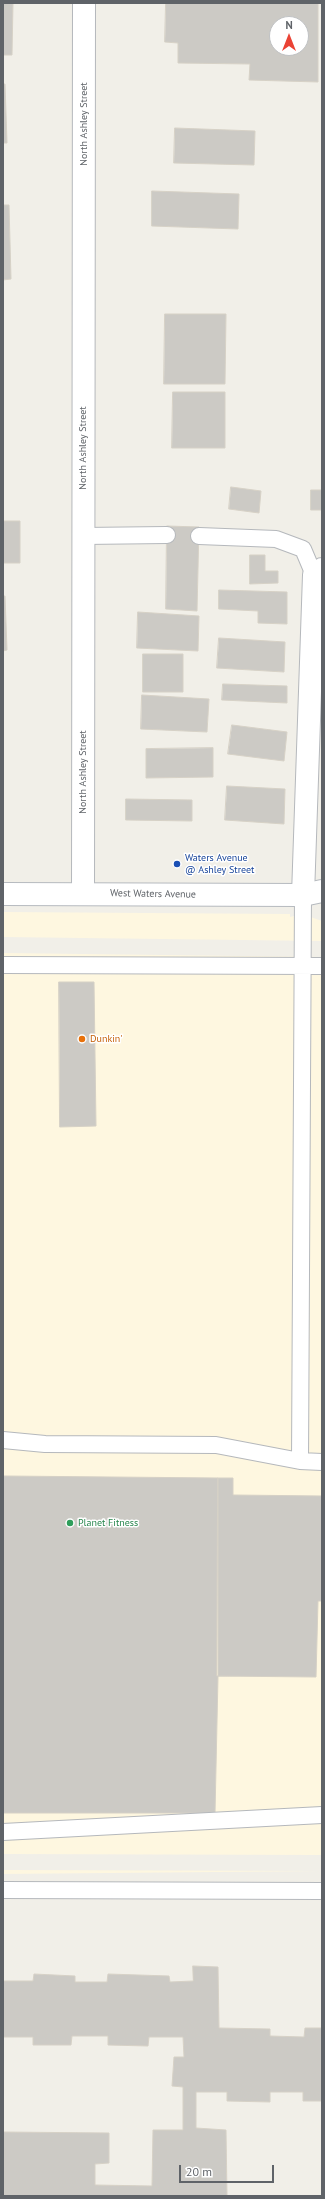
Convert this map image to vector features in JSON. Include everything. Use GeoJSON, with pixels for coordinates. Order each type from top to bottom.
{"type":"FeatureCollection","features":[{"type":"Feature","properties":{"kind":"street","name":"North Ashley Street"},"geometry":{"type":"LineString","coordinates":[[83,893],[84,3]]}},
{"type":"Feature","properties":{"kind":"street"},"geometry":{"type":"LineString","coordinates":[[316,896],[318,572]]}},
{"type":"Feature","properties":{"kind":"street","name":"West Waters Avenue"},"geometry":{"type":"LineString","coordinates":[[3,894],[83,893],[316,896]]}},
{"type":"Feature","properties":{"kind":"lane"},"geometry":{"type":"LineString","coordinates":[[83,536],[167,535]]}},
{"type":"Feature","properties":{"kind":"lane"},"geometry":{"type":"LineString","coordinates":[[199,536],[276,538],[303,549],[318,572]]}},
{"type":"Feature","properties":{"kind":"lane"},"geometry":{"type":"LineString","coordinates":[[300,1461],[304,966],[316,896]]}},
{"type":"Feature","properties":{"kind":"lane"},"geometry":{"type":"LineString","coordinates":[[3,965],[322,966]]}},
{"type":"Feature","properties":{"kind":"lane"},"geometry":{"type":"LineString","coordinates":[[3,1440],[45,1444],[216,1445],[300,1461],[322,1462]]}},
{"type":"Feature","properties":{"kind":"lane"},"geometry":{"type":"LineString","coordinates":[[3,1832],[322,1816]]}},
{"type":"Feature","properties":{"kind":"lane"},"geometry":{"type":"LineString","coordinates":[[3,1890],[322,1891]]}},
{"type":"Feature","properties":{"kind":"shaded area"},"geometry":{"type":"Polygon","coordinates":[[[3,912],[290,914],[290,917],[302,914],[322,921],[322,941],[3,937],[3,912]]]}},
{"type":"Feature","properties":{"kind":"shaded area"},"geometry":{"type":"Polygon","coordinates":[[[3,953],[322,957],[322,1855],[3,1854],[3,953]]]}},
{"type":"Feature","properties":{"kind":"shaded area"},"geometry":{"type":"Polygon","coordinates":[[[3,1870],[322,1871],[3,1874],[3,1870]]]}},
{"type":"Feature","properties":{"kind":"building"},"geometry":{"type":"Polygon","coordinates":[[[3,3],[13,3],[12,55],[3,55],[3,3]]]}},
{"type":"Feature","properties":{"kind":"building"},"geometry":{"type":"Polygon","coordinates":[[[166,3],[318,3],[318,82],[249,80],[250,64],[178,63],[178,43],[165,42],[166,3]]]}},
{"type":"Feature","properties":{"kind":"building"},"geometry":{"type":"Polygon","coordinates":[[[3,84],[5,84],[7,143],[3,143],[3,84]]]}},
{"type":"Feature","properties":{"kind":"building"},"geometry":{"type":"Polygon","coordinates":[[[175,128],[255,131],[254,165],[174,163],[175,128]]]}},
{"type":"Feature","properties":{"kind":"building"},"geometry":{"type":"Polygon","coordinates":[[[152,191],[239,194],[238,229],[152,226],[152,191]]]}},
{"type":"Feature","properties":{"kind":"building"},"geometry":{"type":"Polygon","coordinates":[[[3,205],[9,205],[11,279],[3,280],[3,205]]]}},
{"type":"Feature","properties":{"kind":"building"},"geometry":{"type":"Polygon","coordinates":[[[165,314],[226,314],[225,384],[164,384],[165,314]]]}},
{"type":"Feature","properties":{"kind":"building"},"geometry":{"type":"Polygon","coordinates":[[[173,392],[225,392],[225,448],[172,448],[173,392]]]}},
{"type":"Feature","properties":{"kind":"building"},"geometry":{"type":"Polygon","coordinates":[[[231,487],[261,491],[259,513],[229,509],[231,487]]]}},
{"type":"Feature","properties":{"kind":"building"},"geometry":{"type":"Polygon","coordinates":[[[311,490],[322,490],[322,510],[311,510],[311,490]]]}},
{"type":"Feature","properties":{"kind":"building"},"geometry":{"type":"Polygon","coordinates":[[[3,521],[20,521],[20,563],[3,563],[3,521]]]}},
{"type":"Feature","properties":{"kind":"building"},"geometry":{"type":"Polygon","coordinates":[[[167,526],[199,527],[197,611],[166,609],[167,526]]]}},
{"type":"Feature","properties":{"kind":"building"},"geometry":{"type":"Polygon","coordinates":[[[250,555],[265,555],[265,571],[278,571],[278,583],[250,584],[250,555]]]}},
{"type":"Feature","properties":{"kind":"building"},"geometry":{"type":"Polygon","coordinates":[[[219,590],[287,592],[287,624],[258,623],[258,611],[219,609],[219,590]]]}},
{"type":"Feature","properties":{"kind":"building"},"geometry":{"type":"Polygon","coordinates":[[[3,596],[5,596],[7,650],[3,651],[3,596]]]}},
{"type":"Feature","properties":{"kind":"building"},"geometry":{"type":"Polygon","coordinates":[[[138,612],[199,616],[198,651],[137,648],[138,612]]]}},
{"type":"Feature","properties":{"kind":"building"},"geometry":{"type":"Polygon","coordinates":[[[219,638],[285,642],[284,672],[217,668],[219,638]]]}},
{"type":"Feature","properties":{"kind":"building"},"geometry":{"type":"Polygon","coordinates":[[[143,654],[183,654],[183,692],[143,692],[143,654]]]}},
{"type":"Feature","properties":{"kind":"building"},"geometry":{"type":"Polygon","coordinates":[[[223,684],[287,686],[287,703],[222,700],[223,684]]]}},
{"type":"Feature","properties":{"kind":"building"},"geometry":{"type":"Polygon","coordinates":[[[142,695],[209,699],[207,732],[141,729],[142,695]]]}},
{"type":"Feature","properties":{"kind":"building"},"geometry":{"type":"Polygon","coordinates":[[[232,725],[287,732],[284,761],[228,754],[232,725]]]}},
{"type":"Feature","properties":{"kind":"building"},"geometry":{"type":"Polygon","coordinates":[[[213,748],[213,777],[146,778],[146,749],[213,748]]]}},
{"type":"Feature","properties":{"kind":"building"},"geometry":{"type":"Polygon","coordinates":[[[227,786],[285,789],[284,824],[225,820],[227,786]]]}},
{"type":"Feature","properties":{"kind":"building"},"geometry":{"type":"Polygon","coordinates":[[[126,799],[192,800],[192,821],[126,820],[126,799]]]}},
{"type":"Feature","properties":{"kind":"building"},"geometry":{"type":"Polygon","coordinates":[[[59,982],[94,982],[96,1126],[60,1127],[59,982]]]}},
{"type":"Feature","properties":{"kind":"building"},"geometry":{"type":"Polygon","coordinates":[[[3,1476],[218,1478],[218,1676],[215,1813],[3,1813],[3,1476]]]}},
{"type":"Feature","properties":{"kind":"building"},"geometry":{"type":"Polygon","coordinates":[[[218,1478],[233,1478],[233,1495],[322,1496],[322,1601],[318,1601],[316,1677],[217,1676],[218,1478]]]}},
{"type":"Feature","properties":{"kind":"building"},"geometry":{"type":"Polygon","coordinates":[[[193,1966],[218,1967],[219,2028],[270,2029],[270,2036],[304,2037],[305,2028],[322,2028],[322,2101],[303,2101],[303,2092],[270,2092],[270,2102],[227,2101],[227,2092],[196,2092],[196,2128],[226,2130],[227,2196],[3,2196],[3,2132],[109,2133],[109,2163],[95,2164],[95,2185],[152,2186],[153,2130],[183,2130],[183,2087],[172,2086],[174,2057],[184,2057],[183,2037],[149,2037],[148,2046],[108,2045],[108,2036],[72,2036],[71,2045],[33,2045],[33,2037],[3,2037],[3,1981],[33,1981],[34,1974],[75,1976],[75,1982],[107,1982],[108,1974],[169,1976],[170,1982],[193,1981],[193,1966]]]}},
{"type":"Feature","properties":{"kind":"place","name":"Waters Avenue @ Ashley Street"},"geometry":{"type":"Point","coordinates":[177,864]}},
{"type":"Feature","properties":{"kind":"place","name":"Dunkin'"},"geometry":{"type":"Point","coordinates":[82,1039]}},
{"type":"Feature","properties":{"kind":"place","name":"Planet Fitness"},"geometry":{"type":"Point","coordinates":[70,1523]}}]}
